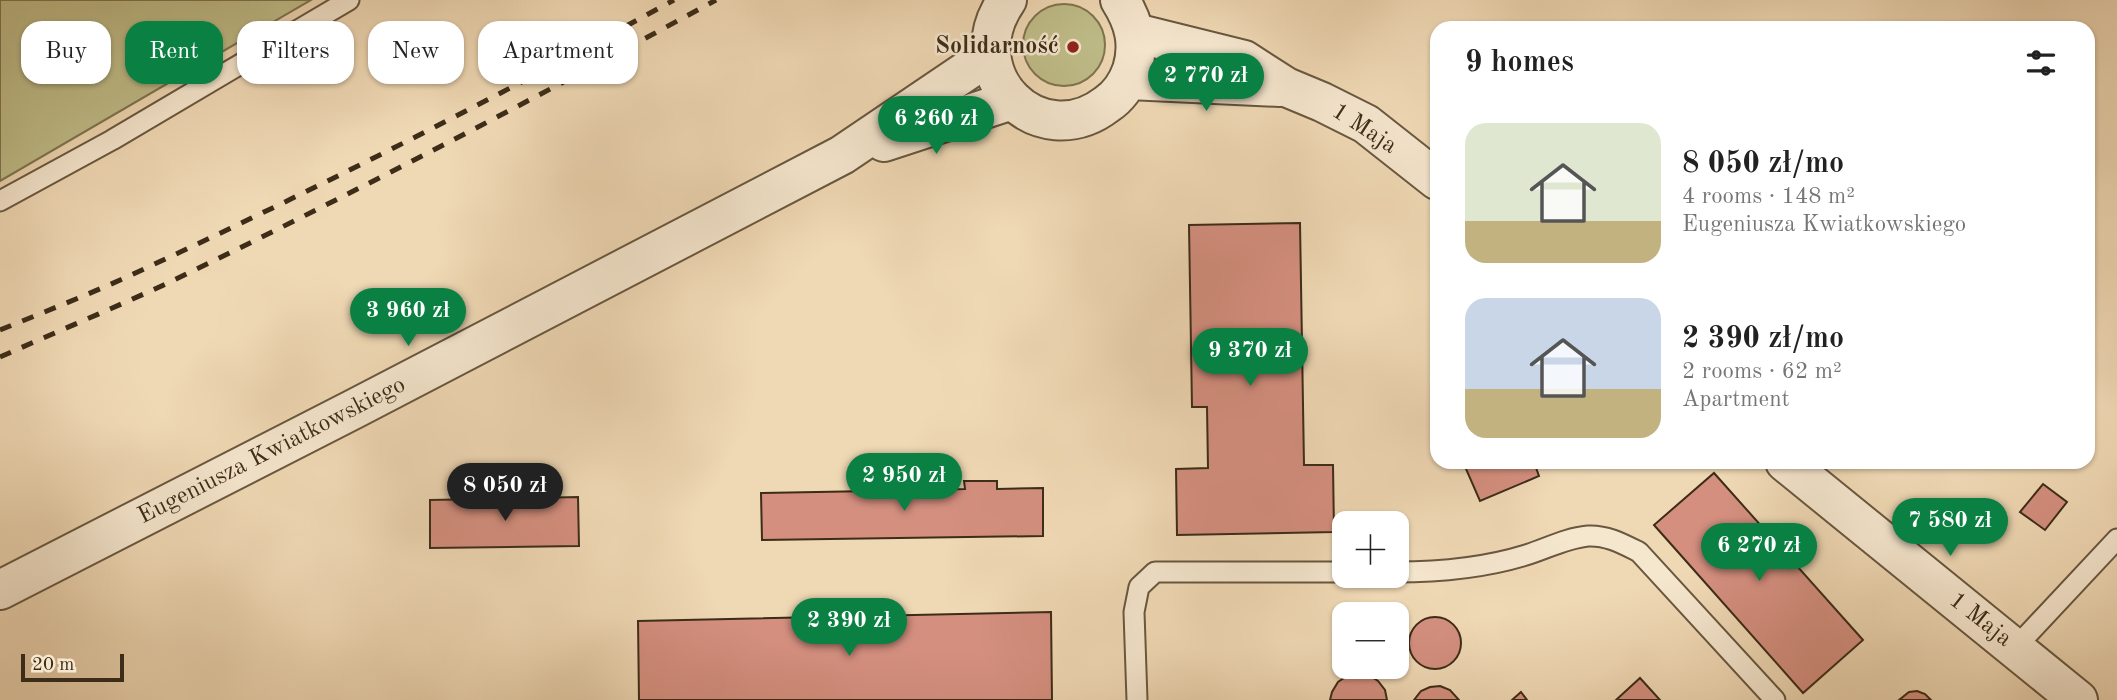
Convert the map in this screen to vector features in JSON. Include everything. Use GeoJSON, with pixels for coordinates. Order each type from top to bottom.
{"type":"FeatureCollection","features":[{"type":"Feature","properties":{"kind":"street"},"geometry":{"type":"LineString","coordinates":[[998,4],[991,33],[990,55],[997,79],[1012,100],[1031,113],[1053,120],[1076,120],[1097,112],[1115,98],[1129,80],[1136,57],[1128,16]]}},
{"type":"Feature","properties":{"kind":"street","name":"1 Maja"},"geometry":{"type":"LineString","coordinates":[[1128,16],[1244,60],[1286,87],[1366,124],[1430,174]]}},
{"type":"Feature","properties":{"kind":"street","name":"Eugeniusza Kwiatkowskiego"},"geometry":{"type":"LineString","coordinates":[[0,590],[354,410],[842,155],[990,55]]}},
{"type":"Feature","properties":{"kind":"street","name":"1 Maja"},"geometry":{"type":"LineString","coordinates":[[1129,80],[1286,87]]}},
{"type":"Feature","properties":{"kind":"street","name":"Eugeniusza Kwiatkowskiego"},"geometry":{"type":"LineString","coordinates":[[842,155],[1012,100]]}},
{"type":"Feature","properties":{"kind":"street","name":"1 Maja"},"geometry":{"type":"LineString","coordinates":[[1794,469],[2078,700]]}},
{"type":"Feature","properties":{"kind":"lane"},"geometry":{"type":"LineString","coordinates":[[0,201],[112,140],[349,0]]}},
{"type":"Feature","properties":{"kind":"lane"},"geometry":{"type":"LineString","coordinates":[[1409,572],[1477,567],[1589,536],[1613,539],[1639,552],[1775,700]]}},
{"type":"Feature","properties":{"kind":"lane"},"geometry":{"type":"LineString","coordinates":[[2015,648],[2117,539]]}},
{"type":"Feature","properties":{"kind":"lane"},"geometry":{"type":"LineString","coordinates":[[1137,700],[1133,611],[1139,587],[1155,572],[1332,572]]}},
{"type":"Feature","properties":{"kind":"shaded area"},"geometry":{"type":"Polygon","coordinates":[[[0,0],[311,0],[275,21],[237,21],[237,43],[223,51],[223,21],[125,21],[125,84],[167,84],[0,181],[0,0]]]}},
{"type":"Feature","properties":{"kind":"shaded area"},"geometry":{"type":"Polygon","coordinates":[[[1064,4],[1080,7],[1093,16],[1102,29],[1105,45],[1102,61],[1093,74],[1080,83],[1064,86],[1048,83],[1035,74],[1026,61],[1023,45],[1026,29],[1035,16],[1048,7],[1064,4]]]}},
{"type":"Feature","properties":{"kind":"building"},"geometry":{"type":"Polygon","coordinates":[[[1300,223],[1304,465],[1333,465],[1332,532],[1177,535],[1176,469],[1208,468],[1207,407],[1192,407],[1189,225],[1300,223]]]}},
{"type":"Feature","properties":{"kind":"building"},"geometry":{"type":"Polygon","coordinates":[[[1466,469],[1536,469],[1539,476],[1480,501],[1466,469]]]}},
{"type":"Feature","properties":{"kind":"building"},"geometry":{"type":"Polygon","coordinates":[[[1714,473],[1863,640],[1803,693],[1654,525],[1714,473]]]}},
{"type":"Feature","properties":{"kind":"building"},"geometry":{"type":"Polygon","coordinates":[[[964,481],[997,481],[997,489],[1043,488],[1043,536],[762,540],[761,493],[871,491],[871,482],[904,482],[904,490],[965,489],[964,481]]]}},
{"type":"Feature","properties":{"kind":"building"},"geometry":{"type":"Polygon","coordinates":[[[2043,484],[2067,502],[2045,530],[2020,512],[2043,484]]]}},
{"type":"Feature","properties":{"kind":"building"},"geometry":{"type":"Polygon","coordinates":[[[578,497],[579,546],[430,548],[430,500],[578,497]]]}},
{"type":"Feature","properties":{"kind":"building"},"geometry":{"type":"Polygon","coordinates":[[[1051,612],[1052,700],[639,700],[638,621],[1051,612]]]}},
{"type":"Feature","properties":{"kind":"building"},"geometry":{"type":"Polygon","coordinates":[[[1425,619],[1445,619],[1459,633],[1459,653],[1445,667],[1425,667],[1411,653],[1411,633],[1425,619]]]}},
{"type":"Feature","properties":{"kind":"building"},"geometry":{"type":"Polygon","coordinates":[[[1640,678],[1660,700],[1616,700],[1640,678]]]}},
{"type":"Feature","properties":{"kind":"building"},"geometry":{"type":"Polygon","coordinates":[[[1342,679],[1375,679],[1385,690],[1387,700],[1330,700],[1338,682],[1342,679]]]}},
{"type":"Feature","properties":{"kind":"building"},"geometry":{"type":"Polygon","coordinates":[[[1440,686],[1450,690],[1459,700],[1414,700],[1421,691],[1440,686]]]}},
{"type":"Feature","properties":{"kind":"building"},"geometry":{"type":"Polygon","coordinates":[[[1917,691],[1931,700],[1899,700],[1909,692],[1917,691]]]}},
{"type":"Feature","properties":{"kind":"building"},"geometry":{"type":"Polygon","coordinates":[[[1521,692],[1527,700],[1512,700],[1521,692]]]}},
{"type":"Feature","properties":{"kind":"railway"},"geometry":{"type":"LineString","coordinates":[[0,330],[128,276],[346,172],[674,0]]}},
{"type":"Feature","properties":{"kind":"railway"},"geometry":{"type":"LineString","coordinates":[[0,357],[170,282],[308,214],[513,109],[716,0]]}},
{"type":"Feature","properties":{"kind":"place","name":"Solidarność"},"geometry":{"type":"Point","coordinates":[1073,47]}}]}
